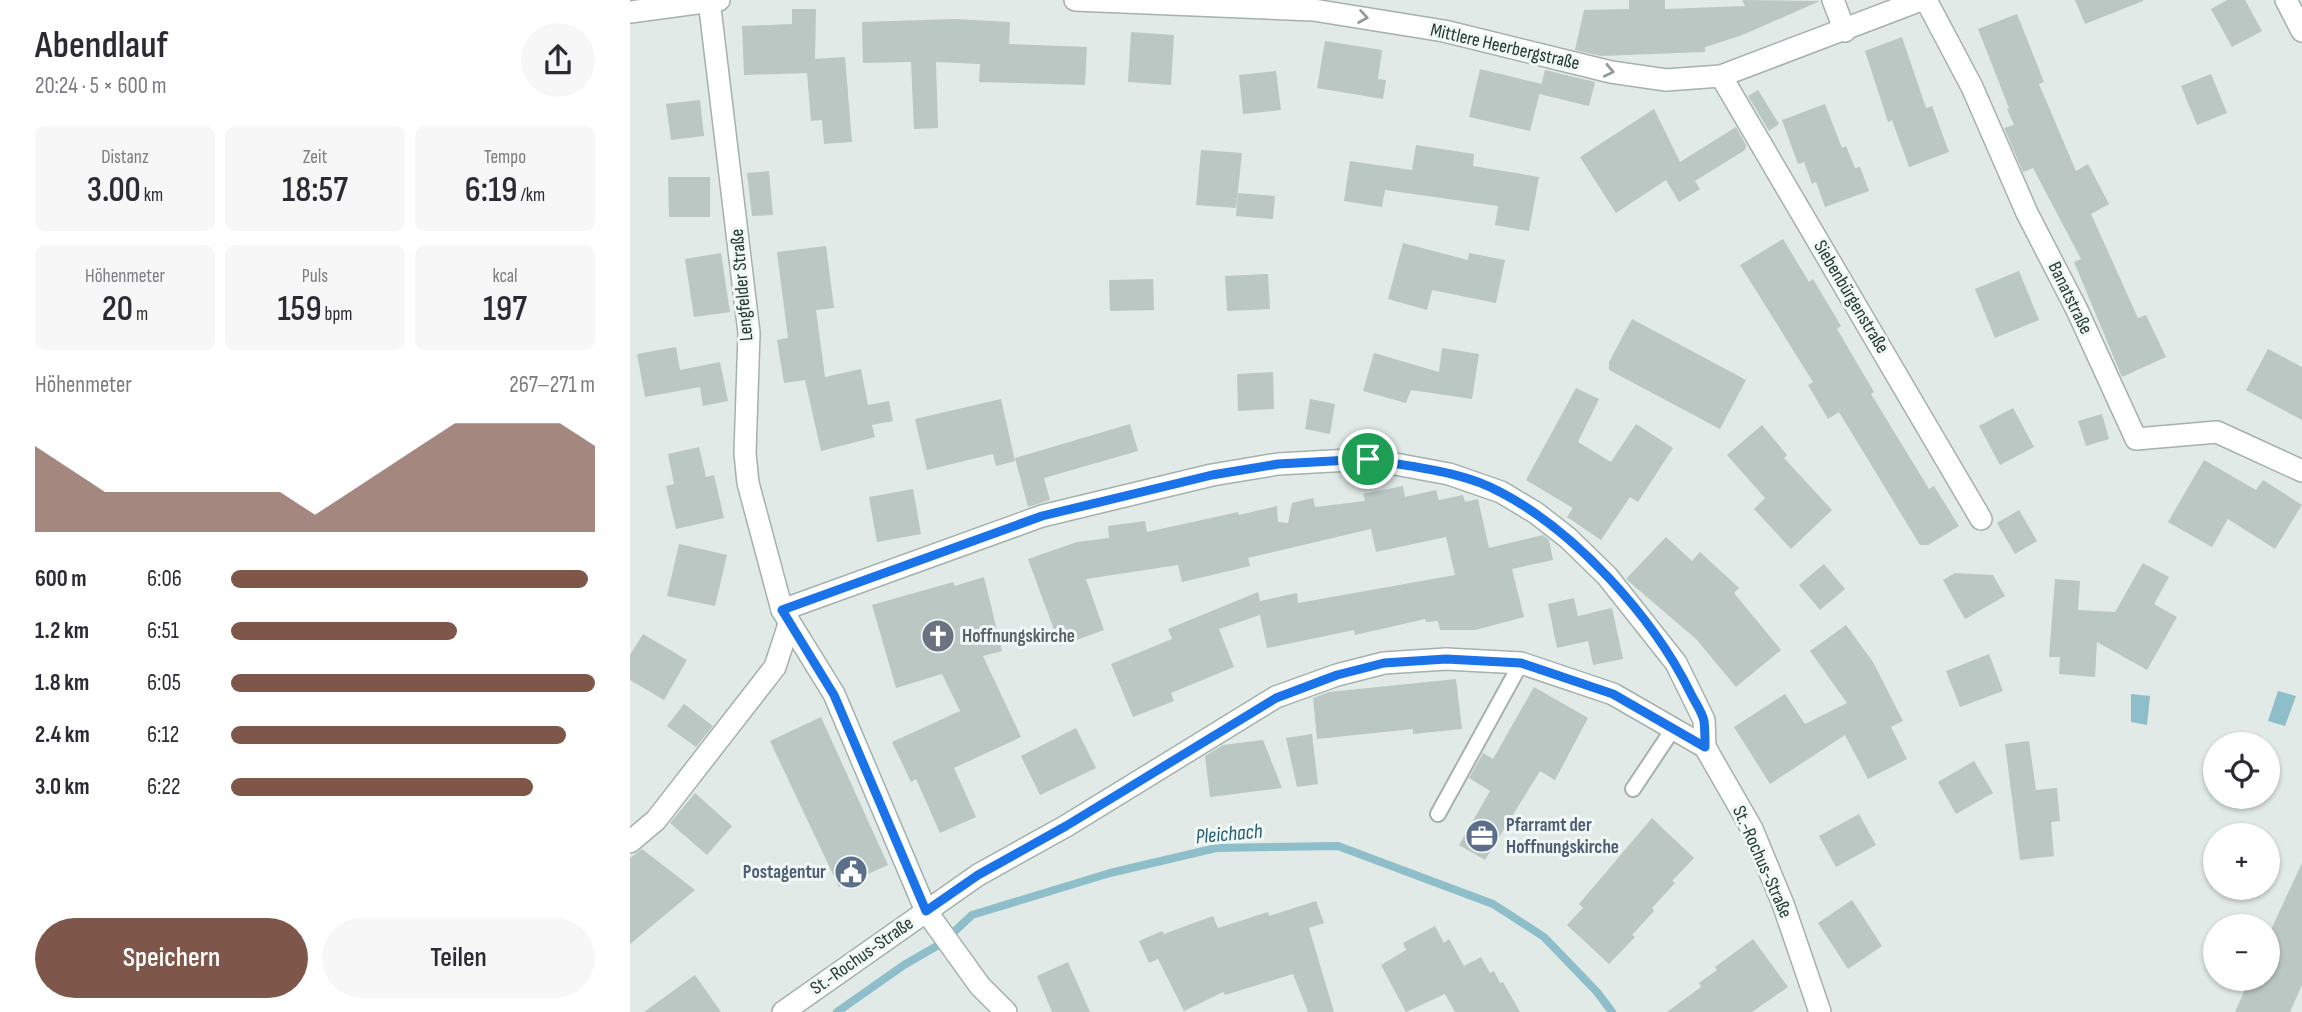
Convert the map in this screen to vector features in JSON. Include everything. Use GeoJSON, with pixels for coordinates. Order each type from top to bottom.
{"type":"FeatureCollection","features":[{"type":"Feature","properties":{"kind":"street","name":"Mittlere Heerbergstraße"},"geometry":{"type":"LineString","coordinates":[[1075,0],[1313,10],[1444,31],[1611,72],[1666,80],[1721,76],[1923,0]]}},
{"type":"Feature","properties":{"kind":"street"},"geometry":{"type":"LineString","coordinates":[[1833,0],[1845,31]]}},
{"type":"Feature","properties":{"kind":"street","name":"Banatstraße"},"geometry":{"type":"LineString","coordinates":[[1923,0],[1972,87],[2027,213],[2077,310],[2136,439],[2217,432],[2302,471]]}},
{"type":"Feature","properties":{"kind":"street"},"geometry":{"type":"LineString","coordinates":[[2286,0],[2302,31]]}},
{"type":"Feature","properties":{"kind":"street"},"geometry":{"type":"LineString","coordinates":[[630,12],[712,1]]}},
{"type":"Feature","properties":{"kind":"street","name":"Lengfelder Straße"},"geometry":{"type":"LineString","coordinates":[[712,1],[748,320],[745,453],[748,483],[786,617],[834,695],[926,911],[980,986],[1006,1012]]}},
{"type":"Feature","properties":{"kind":"street","name":"Siebenbürgenstraße"},"geometry":{"type":"LineString","coordinates":[[1721,76],[1981,519]]}},
{"type":"Feature","properties":{"kind":"street"},"geometry":{"type":"LineString","coordinates":[[630,842],[656,820],[775,667],[786,617],[1042,516],[1212,475],[1278,464],[1368,459],[1449,474],[1501,492],[1536,513],[1568,538],[1607,576],[1676,663],[1704,720],[1705,747]]}},
{"type":"Feature","properties":{"kind":"street","name":"St.-Rochus-Straße"},"geometry":{"type":"LineString","coordinates":[[783,1012],[978,875],[1077,819],[1276,698],[1337,675],[1384,663],[1446,659],[1521,663],[1613,694],[1705,747],[1752,829],[1783,904],[1820,1012]]}},
{"type":"Feature","properties":{"kind":"lane"},"geometry":{"type":"LineString","coordinates":[[1438,814],[1521,663]]}},
{"type":"Feature","properties":{"kind":"lane"},"geometry":{"type":"LineString","coordinates":[[1633,789],[1673,729]]}},
{"type":"Feature","properties":{"kind":"water"},"geometry":{"type":"Polygon","coordinates":[[[2278,691],[2296,696],[2285,726],[2268,721],[2278,691]]]}},
{"type":"Feature","properties":{"kind":"water"},"geometry":{"type":"Polygon","coordinates":[[[2131,694],[2150,696],[2147,725],[2131,722],[2131,694]]]}},
{"type":"Feature","properties":{"kind":"building"},"geometry":{"type":"Polygon","coordinates":[[[1629,0],[1665,0],[1665,9],[1745,6],[1742,0],[1820,1],[1740,36],[1705,47],[1705,52],[1601,56],[1575,50],[1584,10],[1629,9],[1629,0]]]}},
{"type":"Feature","properties":{"kind":"building"},"geometry":{"type":"Polygon","coordinates":[[[2075,0],[2143,0],[2143,1],[2085,24],[2075,0]]]}},
{"type":"Feature","properties":{"kind":"building"},"geometry":{"type":"Polygon","coordinates":[[[2227,0],[2245,0],[2262,31],[2232,47],[2211,9],[2227,0]]]}},
{"type":"Feature","properties":{"kind":"building"},"geometry":{"type":"Polygon","coordinates":[[[792,9],[816,9],[815,59],[845,57],[852,142],[824,144],[822,120],[811,121],[807,73],[744,75],[742,26],[792,24],[792,9]]]}},
{"type":"Feature","properties":{"kind":"building"},"geometry":{"type":"Polygon","coordinates":[[[2017,14],[2044,82],[2039,84],[2076,171],[2088,164],[2109,204],[2091,214],[2138,318],[2146,315],[2166,357],[2122,377],[2074,262],[2081,259],[2033,168],[2023,172],[2004,128],[2014,125],[1978,29],[2017,14]]]}},
{"type":"Feature","properties":{"kind":"building"},"geometry":{"type":"Polygon","coordinates":[[[955,19],[1010,22],[1009,44],[1087,47],[1085,85],[979,82],[980,64],[936,62],[938,128],[914,129],[911,62],[863,63],[862,22],[955,19]]]}},
{"type":"Feature","properties":{"kind":"building"},"geometry":{"type":"Polygon","coordinates":[[[1131,32],[1174,35],[1171,85],[1128,82],[1131,32]]]}},
{"type":"Feature","properties":{"kind":"building"},"geometry":{"type":"Polygon","coordinates":[[[1902,37],[1926,108],[1932,106],[1949,152],[1909,167],[1892,120],[1888,122],[1865,51],[1902,37]]]}},
{"type":"Feature","properties":{"kind":"building"},"geometry":{"type":"Polygon","coordinates":[[[1325,41],[1382,50],[1378,79],[1386,80],[1383,99],[1317,88],[1325,41]]]}},
{"type":"Feature","properties":{"kind":"building"},"geometry":{"type":"Polygon","coordinates":[[[1480,69],[1542,84],[1530,131],[1469,117],[1480,69]]]}},
{"type":"Feature","properties":{"kind":"building"},"geometry":{"type":"Polygon","coordinates":[[[1545,70],[1595,82],[1589,106],[1539,94],[1545,70]]]}},
{"type":"Feature","properties":{"kind":"building"},"geometry":{"type":"Polygon","coordinates":[[[1276,71],[1281,110],[1243,114],[1239,75],[1276,71]]]}},
{"type":"Feature","properties":{"kind":"building"},"geometry":{"type":"Polygon","coordinates":[[[2211,74],[2227,113],[2197,125],[2181,86],[2211,74]]]}},
{"type":"Feature","properties":{"kind":"building"},"geometry":{"type":"Polygon","coordinates":[[[1758,90],[1779,124],[1769,131],[1748,96],[1758,90]]]}},
{"type":"Feature","properties":{"kind":"building"},"geometry":{"type":"Polygon","coordinates":[[[700,100],[704,136],[671,140],[666,104],[700,100]]]}},
{"type":"Feature","properties":{"kind":"building"},"geometry":{"type":"Polygon","coordinates":[[[1825,104],[1842,148],[1846,146],[1855,168],[1860,167],[1869,191],[1825,207],[1816,182],[1812,184],[1804,162],[1798,164],[1782,120],[1825,104]]]}},
{"type":"Feature","properties":{"kind":"building"},"geometry":{"type":"Polygon","coordinates":[[[1654,109],[1680,162],[1736,127],[1746,145],[1745,150],[1695,181],[1700,189],[1679,202],[1666,180],[1616,213],[1580,157],[1654,109]]]}},
{"type":"Feature","properties":{"kind":"building"},"geometry":{"type":"Polygon","coordinates":[[[1416,145],[1474,154],[1473,166],[1539,177],[1529,231],[1495,225],[1498,206],[1385,190],[1382,207],[1344,201],[1350,161],[1412,170],[1416,145]]]}},
{"type":"Feature","properties":{"kind":"building"},"geometry":{"type":"Polygon","coordinates":[[[1201,150],[1242,153],[1236,208],[1196,205],[1201,150]]]}},
{"type":"Feature","properties":{"kind":"building"},"geometry":{"type":"Polygon","coordinates":[[[769,171],[773,215],[752,216],[747,173],[769,171]]]}},
{"type":"Feature","properties":{"kind":"building"},"geometry":{"type":"Polygon","coordinates":[[[668,177],[710,177],[710,217],[669,217],[668,177]]]}},
{"type":"Feature","properties":{"kind":"building"},"geometry":{"type":"Polygon","coordinates":[[[1238,193],[1275,196],[1273,219],[1236,216],[1238,193]]]}},
{"type":"Feature","properties":{"kind":"building"},"geometry":{"type":"Polygon","coordinates":[[[1783,239],[1809,282],[1813,279],[1841,326],[1837,329],[1874,392],[1871,394],[1929,489],[1934,486],[1959,526],[1928,545],[1920,545],[1839,412],[1828,419],[1808,385],[1813,382],[1740,265],[1783,239]]]}},
{"type":"Feature","properties":{"kind":"building"},"geometry":{"type":"Polygon","coordinates":[[[1403,243],[1468,260],[1469,253],[1505,260],[1496,303],[1432,290],[1427,310],[1388,299],[1403,243]]]}},
{"type":"Feature","properties":{"kind":"building"},"geometry":{"type":"Polygon","coordinates":[[[826,246],[834,308],[816,310],[825,377],[861,369],[868,405],[889,401],[893,421],[872,425],[875,437],[821,451],[805,380],[784,383],[777,340],[788,338],[777,252],[826,246]]]}},
{"type":"Feature","properties":{"kind":"building"},"geometry":{"type":"Polygon","coordinates":[[[721,253],[730,312],[694,317],[685,259],[721,253]]]}},
{"type":"Feature","properties":{"kind":"building"},"geometry":{"type":"Polygon","coordinates":[[[2019,271],[2039,320],[1995,338],[1975,289],[2019,271]]]}},
{"type":"Feature","properties":{"kind":"building"},"geometry":{"type":"Polygon","coordinates":[[[1268,274],[1270,309],[1227,311],[1225,276],[1268,274]]]}},
{"type":"Feature","properties":{"kind":"building"},"geometry":{"type":"Polygon","coordinates":[[[1153,279],[1154,310],[1110,311],[1109,280],[1153,279]]]}},
{"type":"Feature","properties":{"kind":"building"},"geometry":{"type":"Polygon","coordinates":[[[1632,319],[1746,380],[1720,429],[1609,370],[1609,362],[1632,319]]]}},
{"type":"Feature","properties":{"kind":"building"},"geometry":{"type":"Polygon","coordinates":[[[676,347],[680,370],[720,362],[728,401],[703,406],[700,387],[645,397],[637,354],[676,347]]]}},
{"type":"Feature","properties":{"kind":"building"},"geometry":{"type":"Polygon","coordinates":[[[1442,348],[1479,354],[1472,399],[1411,390],[1406,403],[1363,391],[1374,353],[1439,372],[1442,348]]]}},
{"type":"Feature","properties":{"kind":"building"},"geometry":{"type":"Polygon","coordinates":[[[2268,349],[2302,367],[2302,420],[2246,390],[2268,349]]]}},
{"type":"Feature","properties":{"kind":"building"},"geometry":{"type":"Polygon","coordinates":[[[1273,372],[1274,409],[1238,411],[1237,374],[1273,372]]]}},
{"type":"Feature","properties":{"kind":"building"},"geometry":{"type":"Polygon","coordinates":[[[1576,388],[1599,399],[1578,442],[1611,462],[1636,424],[1673,448],[1638,502],[1630,497],[1601,540],[1567,517],[1573,508],[1526,480],[1576,388]]]}},
{"type":"Feature","properties":{"kind":"building"},"geometry":{"type":"Polygon","coordinates":[[[1001,399],[1015,461],[996,466],[993,454],[927,470],[915,419],[1001,399]]]}},
{"type":"Feature","properties":{"kind":"building"},"geometry":{"type":"Polygon","coordinates":[[[1310,399],[1335,404],[1330,434],[1305,429],[1310,399]]]}},
{"type":"Feature","properties":{"kind":"building"},"geometry":{"type":"Polygon","coordinates":[[[2013,408],[2034,447],[2000,465],[1979,426],[2013,408]]]}},
{"type":"Feature","properties":{"kind":"building"},"geometry":{"type":"Polygon","coordinates":[[[2102,414],[2109,439],[2086,446],[2078,421],[2102,414]]]}},
{"type":"Feature","properties":{"kind":"building"},"geometry":{"type":"Polygon","coordinates":[[[1130,424],[1138,451],[1044,478],[1050,500],[1028,507],[1015,458],[1130,424]]]}},
{"type":"Feature","properties":{"kind":"building"},"geometry":{"type":"Polygon","coordinates":[[[1762,425],[1787,455],[1784,458],[1832,510],[1791,549],[1754,509],[1765,498],[1727,455],[1762,425]]]}},
{"type":"Feature","properties":{"kind":"building"},"geometry":{"type":"Polygon","coordinates":[[[699,447],[706,477],[714,475],[724,518],[676,529],[666,486],[674,484],[668,454],[699,447]]]}},
{"type":"Feature","properties":{"kind":"building"},"geometry":{"type":"Polygon","coordinates":[[[2204,460],[2256,490],[2263,480],[2302,505],[2275,549],[2228,519],[2212,547],[2168,522],[2204,460]]]}},
{"type":"Feature","properties":{"kind":"building"},"geometry":{"type":"Polygon","coordinates":[[[1403,486],[1405,497],[1436,490],[1439,500],[1463,495],[1465,502],[1478,499],[1489,548],[1543,535],[1549,540],[1553,560],[1512,569],[1524,617],[1475,630],[1440,630],[1438,621],[1426,622],[1425,619],[1355,635],[1354,630],[1267,648],[1260,615],[1219,629],[1234,667],[1171,693],[1174,701],[1133,717],[1111,664],[1172,639],[1168,629],[1258,592],[1260,601],[1297,593],[1298,603],[1455,575],[1446,537],[1376,552],[1371,529],[1248,558],[1250,566],[1182,582],[1178,565],[1086,579],[1104,630],[1060,646],[1028,559],[1077,542],[1109,538],[1108,526],[1145,521],[1147,532],[1277,506],[1278,522],[1288,523],[1292,503],[1313,498],[1315,507],[1365,501],[1363,494],[1403,486]]]}},
{"type":"Feature","properties":{"kind":"building"},"geometry":{"type":"Polygon","coordinates":[[[913,489],[921,534],[877,542],[869,497],[913,489]]]}},
{"type":"Feature","properties":{"kind":"building"},"geometry":{"type":"Polygon","coordinates":[[[2019,510],[2037,541],[2015,554],[1997,523],[2019,510]]]}},
{"type":"Feature","properties":{"kind":"building"},"geometry":{"type":"Polygon","coordinates":[[[1666,537],[1692,561],[1700,552],[1739,588],[1734,593],[1781,650],[1736,687],[1696,639],[1626,579],[1666,537]]]}},
{"type":"Feature","properties":{"kind":"building"},"geometry":{"type":"Polygon","coordinates":[[[679,544],[727,555],[715,606],[667,596],[679,544]]]}},
{"type":"Feature","properties":{"kind":"building"},"geometry":{"type":"Polygon","coordinates":[[[2143,563],[2169,577],[2154,604],[2177,617],[2147,670],[2097,642],[2095,677],[2059,674],[2060,657],[2049,657],[2055,579],[2080,581],[2078,610],[2115,612],[2143,563]]]}},
{"type":"Feature","properties":{"kind":"building"},"geometry":{"type":"Polygon","coordinates":[[[1824,564],[1845,589],[1820,610],[1799,585],[1824,564]]]}},
{"type":"Feature","properties":{"kind":"building"},"geometry":{"type":"Polygon","coordinates":[[[1955,573],[1993,575],[2005,596],[1965,619],[1943,580],[1955,573]]]}},
{"type":"Feature","properties":{"kind":"building"},"geometry":{"type":"Polygon","coordinates":[[[984,577],[1002,651],[983,656],[1021,737],[954,768],[976,817],[940,833],[916,779],[911,782],[892,742],[960,711],[942,674],[896,688],[872,605],[953,582],[955,586],[984,577]]]}},
{"type":"Feature","properties":{"kind":"building"},"geometry":{"type":"Polygon","coordinates":[[[1574,598],[1578,616],[1612,608],[1623,659],[1593,665],[1588,641],[1557,648],[1548,604],[1574,598]]]}},
{"type":"Feature","properties":{"kind":"building"},"geometry":{"type":"Polygon","coordinates":[[[1846,625],[1873,662],[1903,721],[1891,727],[1907,759],[1868,779],[1845,735],[1770,784],[1734,727],[1785,694],[1805,724],[1847,703],[1810,651],[1846,625]]]}},
{"type":"Feature","properties":{"kind":"building"},"geometry":{"type":"Polygon","coordinates":[[[643,634],[687,660],[664,700],[630,680],[630,655],[643,634]]]}},
{"type":"Feature","properties":{"kind":"building"},"geometry":{"type":"Polygon","coordinates":[[[1989,654],[2003,691],[1960,707],[1946,671],[1989,654]]]}},
{"type":"Feature","properties":{"kind":"building"},"geometry":{"type":"Polygon","coordinates":[[[1456,679],[1462,729],[1413,734],[1413,729],[1317,739],[1313,698],[1329,692],[1456,679]]]}},
{"type":"Feature","properties":{"kind":"building"},"geometry":{"type":"Polygon","coordinates":[[[1534,687],[1588,718],[1555,780],[1540,771],[1485,860],[1459,845],[1490,791],[1469,778],[1483,753],[1493,759],[1534,687]]]}},
{"type":"Feature","properties":{"kind":"building"},"geometry":{"type":"Polygon","coordinates":[[[684,704],[713,726],[696,747],[667,726],[684,704]]]}},
{"type":"Feature","properties":{"kind":"building"},"geometry":{"type":"Polygon","coordinates":[[[821,717],[888,865],[839,887],[770,741],[821,717]]]}},
{"type":"Feature","properties":{"kind":"building"},"geometry":{"type":"Polygon","coordinates":[[[1076,728],[1096,768],[1040,795],[1021,756],[1076,728]]]}},
{"type":"Feature","properties":{"kind":"building"},"geometry":{"type":"Polygon","coordinates":[[[1312,734],[1318,784],[1297,787],[1286,738],[1312,734]]]}},
{"type":"Feature","properties":{"kind":"building"},"geometry":{"type":"Polygon","coordinates":[[[1263,740],[1282,788],[1210,797],[1205,756],[1223,745],[1263,740]]]}},
{"type":"Feature","properties":{"kind":"building"},"geometry":{"type":"Polygon","coordinates":[[[2029,741],[2036,790],[2057,788],[2060,821],[2051,822],[2054,856],[2020,860],[2005,744],[2029,741]]]}},
{"type":"Feature","properties":{"kind":"building"},"geometry":{"type":"Polygon","coordinates":[[[1974,761],[1993,793],[1956,814],[1938,782],[1974,761]]]}},
{"type":"Feature","properties":{"kind":"building"},"geometry":{"type":"Polygon","coordinates":[[[695,793],[732,826],[707,855],[670,823],[695,793]]]}},
{"type":"Feature","properties":{"kind":"building"},"geometry":{"type":"Polygon","coordinates":[[[1859,814],[1876,845],[1836,867],[1819,836],[1859,814]]]}},
{"type":"Feature","properties":{"kind":"building"},"geometry":{"type":"Polygon","coordinates":[[[1652,818],[1694,858],[1672,881],[1675,883],[1632,935],[1635,937],[1609,964],[1567,925],[1583,908],[1579,904],[1652,818]]]}},
{"type":"Feature","properties":{"kind":"building"},"geometry":{"type":"Polygon","coordinates":[[[642,849],[695,890],[630,944],[630,858],[642,849]]]}},
{"type":"Feature","properties":{"kind":"building"},"geometry":{"type":"Polygon","coordinates":[[[2302,863],[2302,985],[2290,1012],[2235,1012],[2244,991],[2280,991],[2278,914],[2302,863]]]}},
{"type":"Feature","properties":{"kind":"building"},"geometry":{"type":"Polygon","coordinates":[[[1852,900],[1882,946],[1848,969],[1818,923],[1852,900]]]}},
{"type":"Feature","properties":{"kind":"building"},"geometry":{"type":"Polygon","coordinates":[[[1316,901],[1324,923],[1309,928],[1334,1012],[1308,1012],[1293,974],[1225,995],[1223,992],[1184,1011],[1158,959],[1149,963],[1139,941],[1162,931],[1164,934],[1213,916],[1218,928],[1268,912],[1269,916],[1316,901]]]}},
{"type":"Feature","properties":{"kind":"building"},"geometry":{"type":"Polygon","coordinates":[[[1435,926],[1444,943],[1449,939],[1464,966],[1481,957],[1490,973],[1494,971],[1500,983],[1503,982],[1520,1012],[1455,1012],[1445,994],[1406,1012],[1381,965],[1406,950],[1403,943],[1435,926]]]}},
{"type":"Feature","properties":{"kind":"building"},"geometry":{"type":"Polygon","coordinates":[[[1753,939],[1788,987],[1752,1012],[1667,1012],[1701,987],[1699,983],[1717,970],[1715,967],[1753,939]]]}},
{"type":"Feature","properties":{"kind":"building"},"geometry":{"type":"Polygon","coordinates":[[[1068,962],[1090,1012],[1052,1012],[1037,976],[1068,962]]]}},
{"type":"Feature","properties":{"kind":"building"},"geometry":{"type":"Polygon","coordinates":[[[695,975],[721,1012],[644,1012],[695,975]]]}},
{"type":"Feature","properties":{"kind":"waterway","name":"Pleichach"},"geometry":{"type":"LineString","coordinates":[[837,1012],[904,965],[942,943],[972,915],[1110,873],[1216,848],[1338,846],[1493,904],[1544,937],[1597,992],[1612,1012]]}},
{"type":"Feature","properties":{"kind":"place","name":"Hoffnungskirche"},"geometry":{"type":"Point","coordinates":[938,636]}},
{"type":"Feature","properties":{"kind":"place","name":"Pfarramt der Hoffnungskirche"},"geometry":{"type":"Point","coordinates":[1482,836]}},
{"type":"Feature","properties":{"kind":"place","name":"Postagentur"},"geometry":{"type":"Point","coordinates":[851,872]}},
{"type":"Feature","properties":{"kind":"route"},"geometry":{"type":"LineString","coordinates":[[1368,459],[1449,474],[1501,492],[1536,513],[1568,538],[1607,576],[1676,663],[1704,720],[1705,747],[1613,694],[1521,663],[1446,659],[1384,663],[1337,675],[1276,698],[1066,826],[978,875],[926,911],[834,695],[782,610],[966,541],[1042,516],[1212,475],[1278,464],[1368,459]]}}]}
